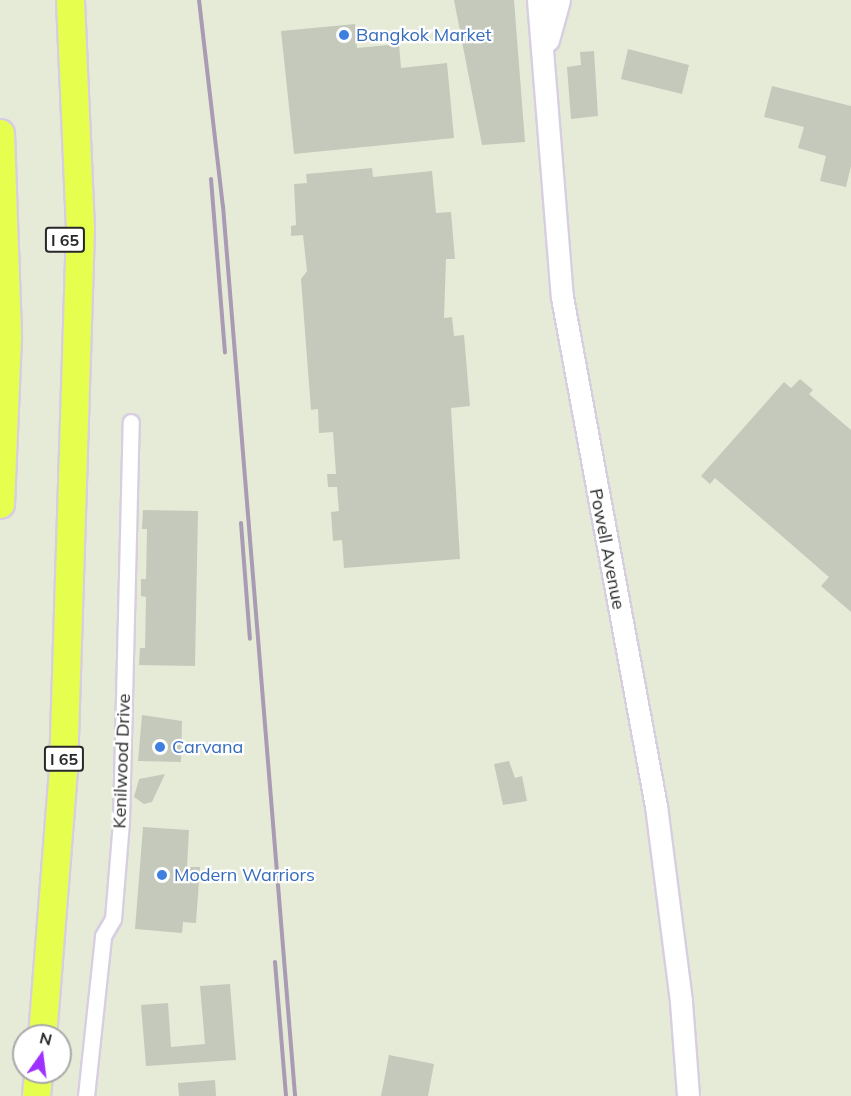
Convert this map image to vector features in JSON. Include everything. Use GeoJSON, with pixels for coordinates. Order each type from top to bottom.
{"type":"FeatureCollection","features":[{"type":"Feature","properties":{"kind":"highway","name":"I 65"},"geometry":{"type":"LineString","coordinates":[[43,1024],[63,770],[71,480],[66,264],[51,0]]}},
{"type":"Feature","properties":{"kind":"highway"},"geometry":{"type":"LineString","coordinates":[[70,0],[80,229],[71,480]]}},
{"type":"Feature","properties":{"kind":"highway"},"geometry":{"type":"LineString","coordinates":[[0,133],[8,337],[0,504]]}},
{"type":"Feature","properties":{"kind":"main road","name":"Powell Avenue"},"geometry":{"type":"LineString","coordinates":[[538,0],[562,297],[660,827],[688,1096]]}},
{"type":"Feature","properties":{"kind":"main road"},"geometry":{"type":"LineString","coordinates":[[543,61],[559,0]]}},
{"type":"Feature","properties":{"kind":"street","name":"Kenilwood Drive"},"geometry":{"type":"LineString","coordinates":[[86,1096],[103,936],[113,919],[121,821],[131,422]]}},
{"type":"Feature","properties":{"kind":"building"},"geometry":{"type":"Polygon","coordinates":[[[454,0],[514,0],[525,142],[482,145],[454,0]]]}},
{"type":"Feature","properties":{"kind":"building"},"geometry":{"type":"Polygon","coordinates":[[[355,24],[357,48],[399,44],[401,68],[447,63],[454,138],[294,154],[281,31],[355,24]]]}},
{"type":"Feature","properties":{"kind":"building"},"geometry":{"type":"Polygon","coordinates":[[[628,49],[689,65],[682,94],[621,79],[628,49]]]}},
{"type":"Feature","properties":{"kind":"building"},"geometry":{"type":"Polygon","coordinates":[[[594,51],[598,116],[571,119],[567,67],[581,65],[580,52],[594,51]]]}},
{"type":"Feature","properties":{"kind":"building"},"geometry":{"type":"Polygon","coordinates":[[[772,86],[851,106],[851,166],[846,187],[820,181],[826,156],[798,148],[804,127],[764,117],[772,86]]]}},
{"type":"Feature","properties":{"kind":"building"},"geometry":{"type":"Polygon","coordinates":[[[372,168],[373,177],[432,171],[436,213],[451,212],[455,259],[446,259],[444,318],[452,317],[454,336],[464,335],[470,406],[451,408],[460,559],[344,568],[342,540],[333,541],[331,512],[339,511],[337,487],[328,487],[327,474],[336,474],[333,432],[319,433],[318,409],[311,410],[301,279],[307,271],[303,235],[291,236],[291,226],[296,225],[294,184],[307,183],[306,174],[372,168]]]}},
{"type":"Feature","properties":{"kind":"building"},"geometry":{"type":"Polygon","coordinates":[[[800,379],[813,390],[809,394],[851,430],[851,612],[821,586],[829,577],[715,478],[710,484],[701,476],[784,382],[791,388],[800,379]]]}},
{"type":"Feature","properties":{"kind":"building"},"geometry":{"type":"Polygon","coordinates":[[[143,510],[198,511],[195,666],[139,665],[140,648],[145,648],[146,597],[141,596],[141,579],[146,579],[147,529],[142,529],[143,510]]]}},
{"type":"Feature","properties":{"kind":"building"},"geometry":{"type":"Polygon","coordinates":[[[142,715],[182,721],[181,762],[138,761],[142,715]]]}},
{"type":"Feature","properties":{"kind":"building"},"geometry":{"type":"Polygon","coordinates":[[[509,761],[515,778],[522,776],[527,801],[503,805],[494,764],[509,761]]]}},
{"type":"Feature","properties":{"kind":"building"},"geometry":{"type":"Polygon","coordinates":[[[165,774],[152,802],[144,804],[134,797],[139,779],[165,774]]]}},
{"type":"Feature","properties":{"kind":"building"},"geometry":{"type":"Polygon","coordinates":[[[143,827],[189,830],[187,867],[200,867],[196,923],[183,922],[182,933],[135,929],[143,827]]]}},
{"type":"Feature","properties":{"kind":"building"},"geometry":{"type":"Polygon","coordinates":[[[230,984],[236,1060],[146,1066],[141,1005],[168,1003],[171,1047],[205,1044],[200,986],[230,984]]]}},
{"type":"Feature","properties":{"kind":"building"},"geometry":{"type":"Polygon","coordinates":[[[389,1055],[434,1064],[428,1096],[381,1096],[389,1055]]]}},
{"type":"Feature","properties":{"kind":"building"},"geometry":{"type":"Polygon","coordinates":[[[215,1080],[216,1096],[179,1096],[178,1083],[215,1080]]]}},
{"type":"Feature","properties":{"kind":"railway"},"geometry":{"type":"LineString","coordinates":[[199,0],[223,206],[295,1096]]}},
{"type":"Feature","properties":{"kind":"railway"},"geometry":{"type":"LineString","coordinates":[[211,179],[225,352]]}},
{"type":"Feature","properties":{"kind":"railway"},"geometry":{"type":"LineString","coordinates":[[241,523],[250,639]]}},
{"type":"Feature","properties":{"kind":"railway"},"geometry":{"type":"LineString","coordinates":[[275,962],[286,1096]]}},
{"type":"Feature","properties":{"kind":"place","name":"Bangkok Market"},"geometry":{"type":"Point","coordinates":[344,35]}},
{"type":"Feature","properties":{"kind":"place","name":"Carvana"},"geometry":{"type":"Point","coordinates":[160,747]}},
{"type":"Feature","properties":{"kind":"place","name":"Modern Warriors"},"geometry":{"type":"Point","coordinates":[162,875]}}]}
